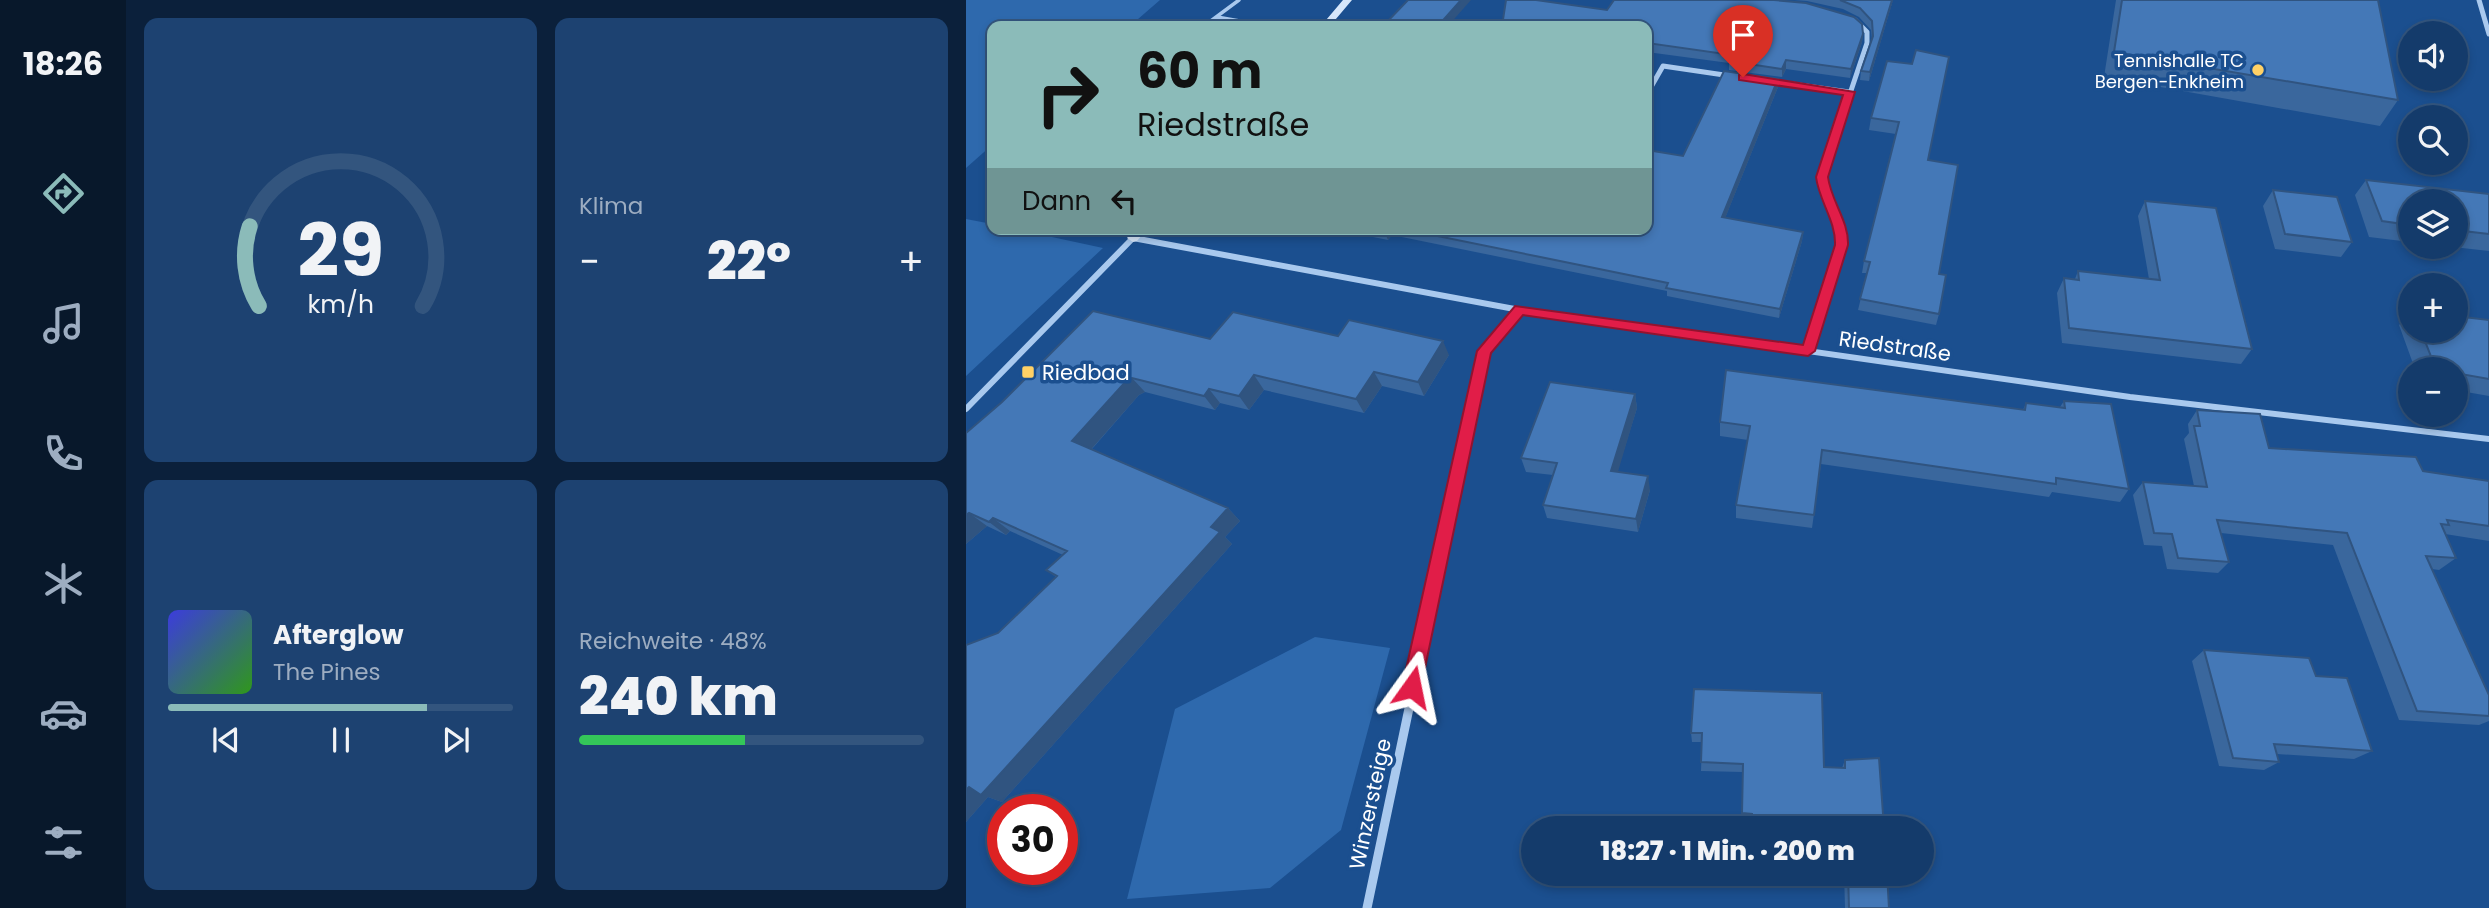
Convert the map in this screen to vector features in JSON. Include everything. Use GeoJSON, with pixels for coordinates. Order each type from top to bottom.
{"type":"FeatureCollection","features":[{"type":"Feature","properties":{"kind":"street"},"geometry":{"type":"LineString","coordinates":[[1329,21],[1348,0]]}},
{"type":"Feature","properties":{"kind":"street"},"geometry":{"type":"LineString","coordinates":[[2479,0],[2489,34]]}},
{"type":"Feature","properties":{"kind":"street"},"geometry":{"type":"LineString","coordinates":[[1808,351],[1842,245],[1842,232],[1824,190],[1822,177],[1867,43],[1867,32],[1863,26],[1844,15]]}},
{"type":"Feature","properties":{"kind":"street"},"geometry":{"type":"LineString","coordinates":[[1652,85],[1663,66],[1743,77]]}},
{"type":"Feature","properties":{"kind":"street"},"geometry":{"type":"LineString","coordinates":[[1756,79],[1849,92]]}},
{"type":"Feature","properties":{"kind":"street"},"geometry":{"type":"LineString","coordinates":[[966,409],[1136,235]]}},
{"type":"Feature","properties":{"kind":"street","name":"Riedstraße"},"geometry":{"type":"LineString","coordinates":[[1142,235],[1520,310],[2130,397],[2489,439]]}},
{"type":"Feature","properties":{"kind":"street","name":"Winzersteige"},"geometry":{"type":"LineString","coordinates":[[1367,908],[1484,351],[1520,310]]}},
{"type":"Feature","properties":{"kind":"lane"},"geometry":{"type":"LineString","coordinates":[[1211,21],[1239,0]]}},
{"type":"Feature","properties":{"kind":"lane"},"geometry":{"type":"LineString","coordinates":[[1217,17],[1240,21]]}},
{"type":"Feature","properties":{"kind":"shaded area"},"geometry":{"type":"Polygon","coordinates":[[[966,0],[1160,0],[1136,21],[987,21],[987,149],[966,168],[966,0]]]}},
{"type":"Feature","properties":{"kind":"shaded area"},"geometry":{"type":"Polygon","coordinates":[[[966,219],[987,223],[987,235],[1043,235],[1103,248],[966,376],[966,219]]]}},
{"type":"Feature","properties":{"kind":"shaded area"},"geometry":{"type":"Polygon","coordinates":[[[1315,637],[1390,648],[1341,830],[1270,888],[1127,899],[1175,709],[1315,637]]]}},
{"type":"Feature","properties":{"kind":"building"},"geometry":{"type":"Polygon","coordinates":[[[1408,0],[1461,0],[1442,21],[1388,21],[1408,0]]]}},
{"type":"Feature","properties":{"kind":"building"},"geometry":{"type":"Polygon","coordinates":[[[1506,0],[1536,0],[1607,10],[1614,0],[1774,0],[1806,3],[1854,17],[1862,24],[1863,34],[1851,69],[1786,60],[1782,69],[1729,61],[1732,55],[1652,44],[1652,21],[1503,21],[1506,0]]]}},
{"type":"Feature","properties":{"kind":"building"},"geometry":{"type":"Polygon","coordinates":[[[1840,0],[1892,0],[1870,72],[1861,71],[1873,36],[1872,21],[1860,8],[1840,0]]]}},
{"type":"Feature","properties":{"kind":"building","name":"Tennishalle TC Bergen-Enkheim"},"geometry":{"type":"Polygon","coordinates":[[[2122,0],[2378,0],[2398,100],[2114,52],[2122,0]]]}},
{"type":"Feature","properties":{"kind":"building"},"geometry":{"type":"Polygon","coordinates":[[[1916,50],[1949,57],[1928,160],[1958,165],[1939,274],[1946,275],[1939,314],[1860,299],[1870,262],[1864,261],[1899,122],[1871,118],[1887,61],[1912,64],[1916,50]]]}},
{"type":"Feature","properties":{"kind":"building"},"geometry":{"type":"Polygon","coordinates":[[[1724,71],[1778,79],[1722,217],[1803,232],[1780,309],[1666,288],[1668,283],[1432,235],[1652,235],[1652,151],[1683,156],[1724,71]]]}},
{"type":"Feature","properties":{"kind":"building"},"geometry":{"type":"Polygon","coordinates":[[[2366,180],[2445,189],[2398,189],[2398,223],[2382,221],[2366,180]]]}},
{"type":"Feature","properties":{"kind":"building"},"geometry":{"type":"Polygon","coordinates":[[[2273,190],[2337,197],[2352,242],[2285,234],[2273,190]]]}},
{"type":"Feature","properties":{"kind":"building"},"geometry":{"type":"Polygon","coordinates":[[[2468,192],[2489,194],[2489,234],[2468,232],[2468,192]]]}},
{"type":"Feature","properties":{"kind":"building"},"geometry":{"type":"Polygon","coordinates":[[[2145,201],[2216,208],[2252,349],[2069,328],[2064,278],[2079,280],[2078,271],[2160,280],[2145,201]]]}},
{"type":"Feature","properties":{"kind":"building"},"geometry":{"type":"Polygon","coordinates":[[[1093,311],[1210,339],[1233,312],[1338,336],[1349,320],[1443,341],[1418,382],[1374,372],[1356,399],[1254,375],[1239,396],[1209,389],[1204,396],[1132,378],[1127,380],[1072,441],[1228,508],[1211,527],[1220,532],[981,795],[969,787],[966,790],[966,645],[998,633],[1057,576],[1046,570],[1067,551],[993,518],[989,522],[969,513],[966,515],[966,433],[1002,402],[1093,311]]]}},
{"type":"Feature","properties":{"kind":"building"},"geometry":{"type":"Polygon","coordinates":[[[2468,318],[2489,320],[2489,379],[2468,375],[2468,357],[2431,357],[2426,343],[2468,343],[2468,318]]]}},
{"type":"Feature","properties":{"kind":"building"},"geometry":{"type":"Polygon","coordinates":[[[1726,370],[2025,410],[2026,403],[2065,408],[2064,401],[2111,404],[2129,489],[2056,478],[2056,484],[1822,450],[1814,515],[1736,505],[1750,426],[1720,422],[1726,370]]]}},
{"type":"Feature","properties":{"kind":"building"},"geometry":{"type":"Polygon","coordinates":[[[1550,382],[1635,394],[1611,471],[1648,476],[1636,519],[1543,505],[1557,463],[1521,458],[1550,382]]]}},
{"type":"Feature","properties":{"kind":"building"},"geometry":{"type":"Polygon","coordinates":[[[2197,410],[2260,414],[2269,448],[2416,457],[2423,471],[2489,481],[2489,526],[2447,520],[2449,525],[2441,524],[2456,558],[2426,556],[2489,695],[2489,716],[2417,711],[2347,533],[2217,520],[2229,562],[2178,558],[2172,534],[2154,533],[2143,482],[2207,487],[2194,426],[2200,426],[2197,410]]]}},
{"type":"Feature","properties":{"kind":"building"},"geometry":{"type":"Polygon","coordinates":[[[2204,650],[2309,658],[2316,676],[2347,678],[2372,751],[2274,744],[2279,762],[2233,758],[2204,650]]]}},
{"type":"Feature","properties":{"kind":"building"},"geometry":{"type":"Polygon","coordinates":[[[1694,689],[1822,693],[1824,767],[1845,768],[1845,760],[1879,758],[1883,816],[1752,816],[1742,813],[1743,764],[1701,762],[1702,733],[1691,733],[1694,689]]]}},
{"type":"Feature","properties":{"kind":"building"},"geometry":{"type":"Polygon","coordinates":[[[1848,886],[1888,886],[1889,908],[1849,908],[1848,886]]]}},
{"type":"Feature","properties":{"kind":"place","name":"Tennishalle TC Bergen-Enkheim"},"geometry":{"type":"Point","coordinates":[2258,70]}},
{"type":"Feature","properties":{"kind":"place","name":"Riedbad"},"geometry":{"type":"Point","coordinates":[1028,372]}},
{"type":"Feature","properties":{"kind":"route"},"geometry":{"type":"LineString","coordinates":[[1412,687],[1446,524],[1466,447],[1484,351],[1520,310],[1808,351],[1842,245],[1838,218],[1824,190],[1822,177],[1849,92],[1743,77]]}}]}
